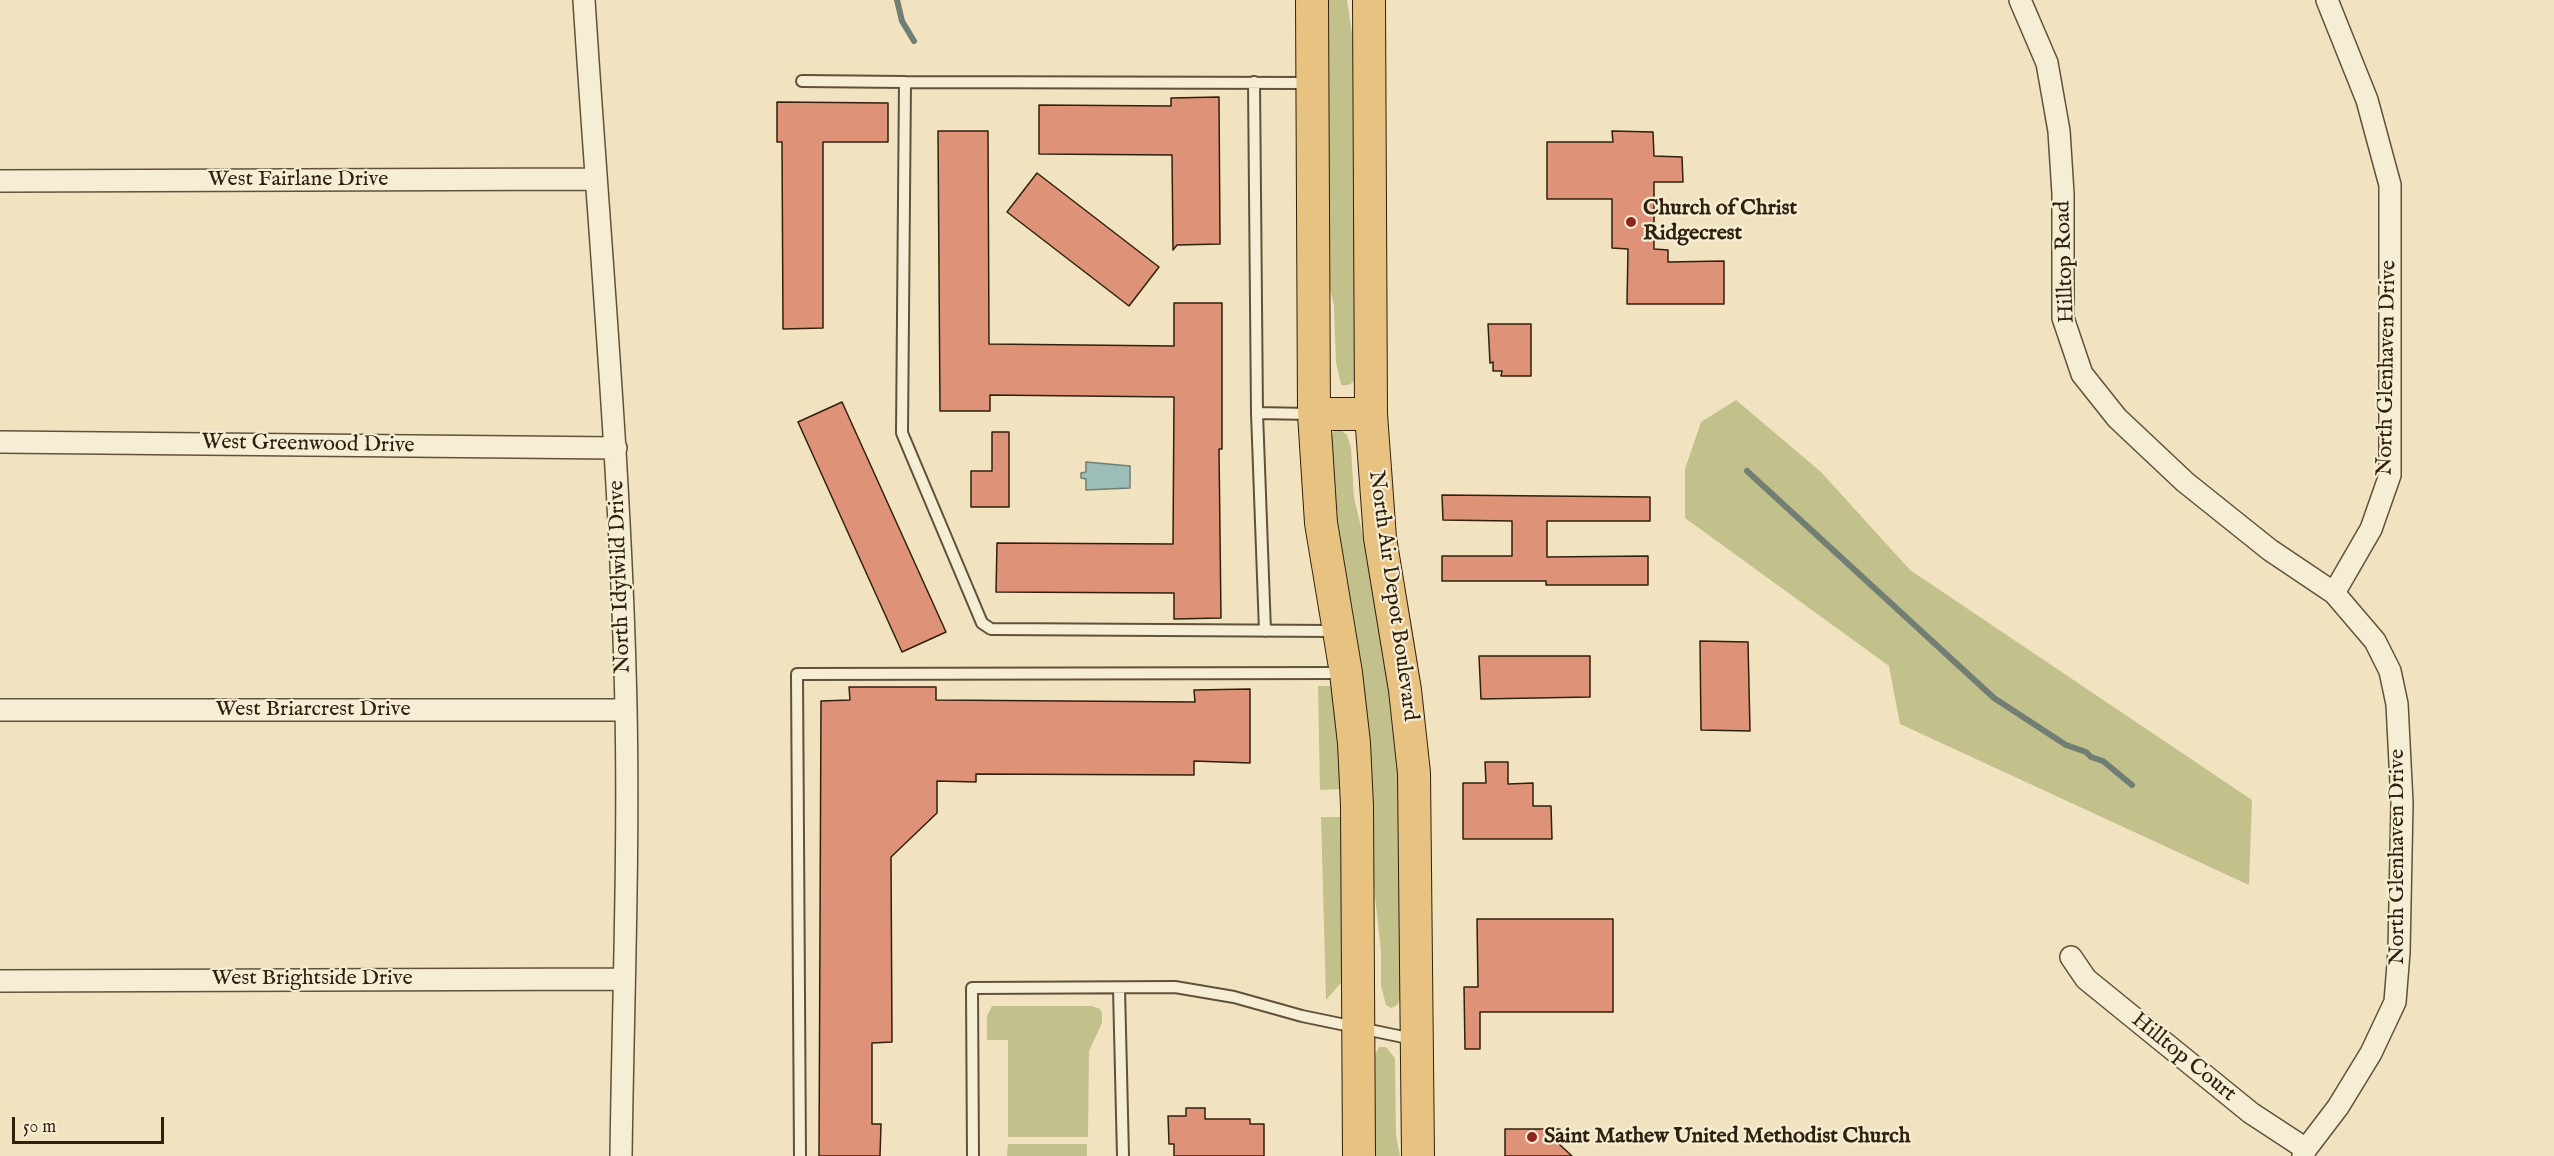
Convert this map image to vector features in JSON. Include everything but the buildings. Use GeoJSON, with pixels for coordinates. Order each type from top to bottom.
{"type":"FeatureCollection","features":[{"type":"Feature","properties":{"kind":"main road"},"geometry":{"type":"LineString","coordinates":[[1312,0],[1314,414],[1321,523],[1338,632],[1347,673],[1358,806],[1359,1156]]}},
{"type":"Feature","properties":{"kind":"main road","name":"North Air Depot Boulevard"},"geometry":{"type":"LineString","coordinates":[[1370,0],[1371,414],[1380,538],[1405,690],[1414,773],[1418,1156]]}},
{"type":"Feature","properties":{"kind":"main road"},"geometry":{"type":"LineString","coordinates":[[1314,414],[1371,414]]}},
{"type":"Feature","properties":{"kind":"street","name":"North Idylwild Drive"},"geometry":{"type":"LineString","coordinates":[[584,0],[616,448],[626,710],[621,1156]]}},
{"type":"Feature","properties":{"kind":"street","name":"Hilltop Road"},"geometry":{"type":"LineString","coordinates":[[2020,0],[2047,63],[2059,131],[2063,194],[2063,318],[2082,374],[2117,418],[2186,482],[2270,550],[2334,593]]}},
{"type":"Feature","properties":{"kind":"street","name":"North Glenhaven Drive"},"geometry":{"type":"LineString","coordinates":[[2305,1153],[2338,1107],[2371,1053],[2395,1002],[2400,952],[2402,803],[2397,704],[2390,671],[2375,640],[2334,593],[2371,529],[2390,475],[2390,185],[2367,100],[2326,0]]}},
{"type":"Feature","properties":{"kind":"street","name":"West Fairlane Drive"},"geometry":{"type":"LineString","coordinates":[[0,181],[595,179]]}},
{"type":"Feature","properties":{"kind":"street","name":"West Greenwood Drive"},"geometry":{"type":"LineString","coordinates":[[0,441],[616,448]]}},
{"type":"Feature","properties":{"kind":"street","name":"West Briarcrest Drive"},"geometry":{"type":"LineString","coordinates":[[0,710],[626,710]]}},
{"type":"Feature","properties":{"kind":"street","name":"Hilltop Court"},"geometry":{"type":"LineString","coordinates":[[2071,957],[2086,979],[2251,1113],[2305,1153]]}},
{"type":"Feature","properties":{"kind":"street","name":"West Brightside Drive"},"geometry":{"type":"LineString","coordinates":[[0,981],[623,979]]}},
{"type":"Feature","properties":{"kind":"lane"},"geometry":{"type":"LineString","coordinates":[[801,81],[1312,84]]}},
{"type":"Feature","properties":{"kind":"lane"},"geometry":{"type":"LineString","coordinates":[[905,81],[902,433],[982,623],[991,630],[1338,632]]}},
{"type":"Feature","properties":{"kind":"lane"},"geometry":{"type":"LineString","coordinates":[[1254,82],[1257,413],[1265,632]]}},
{"type":"Feature","properties":{"kind":"lane"},"geometry":{"type":"LineString","coordinates":[[1257,413],[1314,414]]}},
{"type":"Feature","properties":{"kind":"lane"},"geometry":{"type":"LineString","coordinates":[[800,1156],[796,674],[1347,673]]}},
{"type":"Feature","properties":{"kind":"lane"},"geometry":{"type":"LineString","coordinates":[[973,1156],[972,988],[1175,987],[1234,997],[1302,1016],[1417,1040]]}},
{"type":"Feature","properties":{"kind":"lane"},"geometry":{"type":"LineString","coordinates":[[1119,988],[1123,1156]]}},
{"type":"Feature","properties":{"kind":"shaded area"},"geometry":{"type":"Polygon","coordinates":[[[1322,0],[1347,0],[1354,47],[1359,370],[1353,382],[1348,385],[1341,385],[1336,362],[1334,306],[1327,275],[1322,0]]]}},
{"type":"Feature","properties":{"kind":"shaded area"},"geometry":{"type":"Polygon","coordinates":[[[1736,400],[1821,472],[1910,570],[2252,800],[2249,885],[1900,724],[1889,666],[1685,518],[1685,469],[1701,422],[1736,400]]]}},
{"type":"Feature","properties":{"kind":"shaded area"},"geometry":{"type":"Polygon","coordinates":[[[1335,430],[1341,430],[1347,435],[1351,448],[1354,498],[1368,556],[1400,743],[1405,989],[1397,1005],[1391,1008],[1386,1005],[1381,986],[1381,952],[1339,559],[1330,437],[1335,430]]]}},
{"type":"Feature","properties":{"kind":"shaded area"},"geometry":{"type":"Polygon","coordinates":[[[1318,686],[1337,686],[1340,789],[1320,790],[1318,686]]]}},
{"type":"Feature","properties":{"kind":"shaded area"},"geometry":{"type":"Polygon","coordinates":[[[1321,817],[1340,817],[1344,824],[1347,976],[1326,1000],[1321,817]]]}},
{"type":"Feature","properties":{"kind":"shaded area"},"geometry":{"type":"Polygon","coordinates":[[[992,1006],[1092,1006],[1100,1009],[1102,1023],[1089,1051],[1088,1137],[1008,1137],[1008,1040],[987,1040],[987,1016],[992,1006]]]}},
{"type":"Feature","properties":{"kind":"shaded area"},"geometry":{"type":"Polygon","coordinates":[[[1379,1047],[1386,1047],[1395,1058],[1396,1135],[1400,1156],[1373,1156],[1374,1057],[1379,1047]]]}},
{"type":"Feature","properties":{"kind":"shaded area"},"geometry":{"type":"Polygon","coordinates":[[[1008,1144],[1087,1144],[1087,1156],[1007,1156],[1008,1144]]]}},
{"type":"Feature","properties":{"kind":"water"},"geometry":{"type":"Polygon","coordinates":[[[1086,462],[1130,466],[1130,488],[1086,490],[1086,479],[1081,478],[1081,473],[1086,472],[1086,462]]]}},
{"type":"Feature","properties":{"kind":"waterway"},"geometry":{"type":"LineString","coordinates":[[897,0],[902,21],[914,41]]}},
{"type":"Feature","properties":{"kind":"waterway"},"geometry":{"type":"LineString","coordinates":[[1747,471],[1994,698],[2066,745],[2103,761],[2132,785]]}},
{"type":"Feature","properties":{"kind":"place","name":"Church of Christ Ridgecrest"},"geometry":{"type":"Point","coordinates":[1631,222]}},
{"type":"Feature","properties":{"kind":"place","name":"Saint Mathew United Methodist Church"},"geometry":{"type":"Point","coordinates":[1532,1137]}}]}
